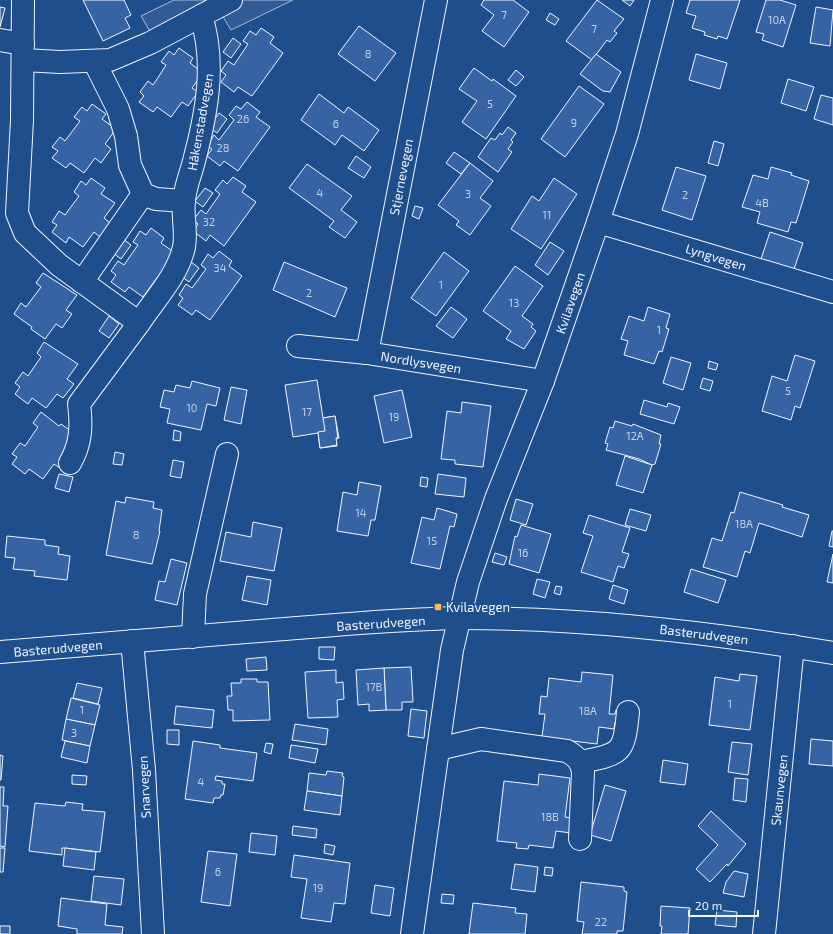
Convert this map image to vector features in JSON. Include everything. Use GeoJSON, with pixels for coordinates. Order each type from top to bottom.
{"type":"FeatureCollection","features":[{"type":"Feature","properties":{"kind":"street"},"geometry":{"type":"LineString","coordinates":[[23,0],[22,120],[17,213],[25,233],[59,265],[139,322]]}},
{"type":"Feature","properties":{"kind":"street"},"geometry":{"type":"LineString","coordinates":[[0,40],[23,52],[94,61],[110,60],[150,43],[231,0]]}},
{"type":"Feature","properties":{"kind":"street","name":"Stjernevegen"},"geometry":{"type":"LineString","coordinates":[[367,353],[436,0]]}},
{"type":"Feature","properties":{"kind":"street","name":"Kvilavegen"},"geometry":{"type":"LineString","coordinates":[[412,934],[452,650],[458,618],[468,582],[496,499],[543,381],[598,222],[627,134],[662,0]]}},
{"type":"Feature","properties":{"kind":"street","name":"Håkenstadvegen"},"geometry":{"type":"LineString","coordinates":[[70,463],[77,452],[80,437],[81,419],[79,404],[174,273],[184,246],[184,201],[196,155],[208,90],[210,62],[208,36],[201,16]]}},
{"type":"Feature","properties":{"kind":"street"},"geometry":{"type":"LineString","coordinates":[[94,61],[118,109],[126,136],[130,165],[143,194],[156,200],[184,201]]}},
{"type":"Feature","properties":{"kind":"street"},"geometry":{"type":"LineString","coordinates":[[82,282],[143,194]]}},
{"type":"Feature","properties":{"kind":"street","name":"Lyngvegen"},"geometry":{"type":"LineString","coordinates":[[598,222],[833,292]]}},
{"type":"Feature","properties":{"kind":"street","name":"Nordlysvegen"},"geometry":{"type":"LineString","coordinates":[[298,346],[367,353],[543,381]]}},
{"type":"Feature","properties":{"kind":"street"},"geometry":{"type":"LineString","coordinates":[[193,637],[195,594],[227,454]]}},
{"type":"Feature","properties":{"kind":"street","name":"Basterudvegen"},"geometry":{"type":"LineString","coordinates":[[0,652],[317,627],[458,618],[518,619],[608,624],[696,632],[833,653]]}},
{"type":"Feature","properties":{"kind":"street","name":"Snarvegen"},"geometry":{"type":"LineString","coordinates":[[132,641],[143,756],[153,934]]}},
{"type":"Feature","properties":{"kind":"street","name":"Skaunvegen"},"geometry":{"type":"LineString","coordinates":[[764,934],[793,646]]}},
{"type":"Feature","properties":{"kind":"street"},"geometry":{"type":"LineString","coordinates":[[581,762],[601,758],[615,752],[621,747],[626,731],[628,712]]}},
{"type":"Feature","properties":{"kind":"street"},"geometry":{"type":"LineString","coordinates":[[438,749],[481,740],[567,751],[581,762],[584,772],[580,838]]}},
{"type":"Feature","properties":{"kind":"street"},"geometry":{"type":"LineString","coordinates":[[461,744],[479,752],[543,760]]}},
{"type":"Feature","properties":{"kind":"shaded area"},"geometry":{"type":"Polygon","coordinates":[[[174,0],[213,0],[151,33],[141,16],[174,0]]]}},
{"type":"Feature","properties":{"kind":"shaded area"},"geometry":{"type":"Polygon","coordinates":[[[213,0],[293,0],[231,30],[213,0]]]}},
{"type":"Feature","properties":{"kind":"building"},"geometry":{"type":"Polygon","coordinates":[[[83,0],[124,0],[131,15],[125,18],[130,28],[103,41],[83,0]]]}},
{"type":"Feature","properties":{"kind":"building"},"geometry":{"type":"Polygon","coordinates":[[[484,0],[513,0],[529,12],[504,47],[482,31],[494,15],[481,5],[484,0]]]}},
{"type":"Feature","properties":{"kind":"building"},"geometry":{"type":"Polygon","coordinates":[[[597,0],[624,19],[614,31],[617,33],[610,42],[607,40],[592,60],[566,41],[597,0]]]}},
{"type":"Feature","properties":{"kind":"building"},"geometry":{"type":"Polygon","coordinates":[[[622,0],[634,0],[630,6],[622,0]]]}},
{"type":"Feature","properties":{"kind":"building"},"geometry":{"type":"Polygon","coordinates":[[[690,0],[740,0],[727,39],[718,36],[717,39],[704,35],[705,32],[692,28],[696,16],[686,13],[690,0]]]}},
{"type":"Feature","properties":{"kind":"building"},"geometry":{"type":"Polygon","coordinates":[[[766,0],[780,0],[796,5],[783,47],[762,40],[764,34],[756,32],[766,0]]]}},
{"type":"Feature","properties":{"kind":"building"},"geometry":{"type":"Polygon","coordinates":[[[0,7],[5,8],[0,27],[0,7]]]}},
{"type":"Feature","properties":{"kind":"building"},"geometry":{"type":"Polygon","coordinates":[[[816,7],[833,10],[830,46],[810,43],[816,7]]]}},
{"type":"Feature","properties":{"kind":"building"},"geometry":{"type":"Polygon","coordinates":[[[550,13],[559,19],[555,25],[546,20],[550,13]]]}},
{"type":"Feature","properties":{"kind":"building"},"geometry":{"type":"Polygon","coordinates":[[[359,26],[396,53],[375,81],[338,54],[359,26]]]}},
{"type":"Feature","properties":{"kind":"building"},"geometry":{"type":"Polygon","coordinates":[[[261,28],[274,37],[270,43],[283,53],[252,96],[238,87],[234,92],[221,82],[226,75],[221,71],[228,61],[234,65],[248,44],[243,41],[250,31],[256,35],[261,28]]]}},
{"type":"Feature","properties":{"kind":"building"},"geometry":{"type":"Polygon","coordinates":[[[233,38],[241,44],[231,58],[223,52],[233,38]]]}},
{"type":"Feature","properties":{"kind":"building"},"geometry":{"type":"Polygon","coordinates":[[[179,48],[193,58],[190,63],[203,73],[192,88],[198,92],[188,106],[182,102],[171,117],[157,107],[153,112],[139,102],[144,96],[140,92],[148,81],[153,85],[166,65],[161,62],[169,51],[174,55],[179,48]]]}},
{"type":"Feature","properties":{"kind":"building"},"geometry":{"type":"Polygon","coordinates":[[[596,54],[621,72],[610,92],[603,91],[580,74],[596,54]]]}},
{"type":"Feature","properties":{"kind":"building"},"geometry":{"type":"Polygon","coordinates":[[[696,54],[727,63],[720,89],[689,80],[696,54]]]}},
{"type":"Feature","properties":{"kind":"building"},"geometry":{"type":"Polygon","coordinates":[[[474,68],[492,81],[493,79],[516,96],[486,139],[462,122],[477,101],[459,89],[474,68]]]}},
{"type":"Feature","properties":{"kind":"building"},"geometry":{"type":"Polygon","coordinates":[[[516,70],[524,77],[516,86],[508,80],[516,70]]]}},
{"type":"Feature","properties":{"kind":"building"},"geometry":{"type":"Polygon","coordinates":[[[788,79],[814,87],[806,111],[781,103],[788,79]]]}},
{"type":"Feature","properties":{"kind":"building"},"geometry":{"type":"Polygon","coordinates":[[[579,86],[604,104],[565,157],[541,139],[579,86]]]}},
{"type":"Feature","properties":{"kind":"building"},"geometry":{"type":"Polygon","coordinates":[[[319,94],[344,113],[348,107],[379,130],[364,151],[342,135],[335,145],[301,120],[319,94]]]}},
{"type":"Feature","properties":{"kind":"building"},"geometry":{"type":"Polygon","coordinates":[[[821,95],[833,98],[833,125],[814,119],[821,95]]]}},
{"type":"Feature","properties":{"kind":"building"},"geometry":{"type":"Polygon","coordinates":[[[247,102],[260,112],[256,117],[270,127],[238,171],[224,161],[220,166],[207,156],[212,149],[207,146],[214,135],[219,140],[234,120],[229,115],[236,106],[241,109],[247,102]]]}},
{"type":"Feature","properties":{"kind":"building"},"geometry":{"type":"Polygon","coordinates":[[[92,104],[106,114],[102,119],[116,129],[105,144],[111,149],[101,163],[95,158],[84,173],[70,163],[66,168],[52,158],[58,151],[52,147],[60,137],[65,141],[80,121],[74,117],[82,107],[87,111],[92,104]]]}},
{"type":"Feature","properties":{"kind":"building"},"geometry":{"type":"Polygon","coordinates":[[[219,113],[227,119],[217,133],[209,127],[219,113]]]}},
{"type":"Feature","properties":{"kind":"building"},"geometry":{"type":"Polygon","coordinates":[[[508,127],[516,133],[511,140],[513,142],[508,149],[512,152],[498,172],[478,157],[491,138],[495,140],[500,133],[502,135],[508,127]]]}},
{"type":"Feature","properties":{"kind":"building"},"geometry":{"type":"Polygon","coordinates":[[[714,141],[724,144],[718,166],[708,163],[714,141]]]}},
{"type":"Feature","properties":{"kind":"building"},"geometry":{"type":"Polygon","coordinates":[[[454,152],[470,163],[461,174],[446,163],[454,152]]]}},
{"type":"Feature","properties":{"kind":"building"},"geometry":{"type":"Polygon","coordinates":[[[356,156],[371,167],[364,178],[348,168],[356,156]]]}},
{"type":"Feature","properties":{"kind":"building"},"geometry":{"type":"Polygon","coordinates":[[[470,163],[493,181],[480,198],[491,206],[470,235],[456,225],[459,221],[438,205],[470,163]]]}},
{"type":"Feature","properties":{"kind":"building"},"geometry":{"type":"Polygon","coordinates":[[[307,164],[352,196],[341,210],[357,222],[345,238],[329,227],[334,221],[289,188],[307,164]]]}},
{"type":"Feature","properties":{"kind":"building"},"geometry":{"type":"Polygon","coordinates":[[[676,167],[706,176],[692,220],[662,210],[676,167]]]}},
{"type":"Feature","properties":{"kind":"building"},"geometry":{"type":"Polygon","coordinates":[[[771,167],[792,173],[791,175],[809,181],[796,223],[791,222],[788,232],[757,223],[760,212],[742,207],[753,175],[768,179],[771,167]]]}},
{"type":"Feature","properties":{"kind":"building"},"geometry":{"type":"Polygon","coordinates":[[[233,177],[246,186],[242,192],[256,202],[224,246],[210,235],[206,241],[193,231],[198,224],[193,220],[201,210],[206,214],[220,194],[215,190],[223,180],[227,184],[233,177]]]}},
{"type":"Feature","properties":{"kind":"building"},"geometry":{"type":"Polygon","coordinates":[[[91,178],[105,188],[101,194],[115,203],[104,218],[110,223],[100,237],[94,232],[83,247],[69,237],[66,243],[52,232],[57,225],[52,222],[59,211],[65,215],[79,196],[74,192],[81,181],[86,185],[91,178]]]}},
{"type":"Feature","properties":{"kind":"building"},"geometry":{"type":"Polygon","coordinates":[[[554,178],[577,194],[541,249],[511,229],[532,196],[539,201],[554,178]]]}},
{"type":"Feature","properties":{"kind":"building"},"geometry":{"type":"Polygon","coordinates":[[[205,188],[213,193],[203,207],[195,201],[205,188]]]}},
{"type":"Feature","properties":{"kind":"building"},"geometry":{"type":"Polygon","coordinates":[[[415,206],[423,208],[419,219],[412,216],[415,206]]]}},
{"type":"Feature","properties":{"kind":"building"},"geometry":{"type":"Polygon","coordinates":[[[151,228],[164,238],[161,243],[175,253],[143,297],[129,287],[125,292],[111,282],[116,275],[111,271],[118,261],[124,265],[138,245],[133,242],[140,231],[146,235],[151,228]]]}},
{"type":"Feature","properties":{"kind":"building"},"geometry":{"type":"Polygon","coordinates":[[[770,232],[803,243],[794,269],[761,259],[770,232]]]}},
{"type":"Feature","properties":{"kind":"building"},"geometry":{"type":"Polygon","coordinates":[[[123,239],[131,245],[121,259],[113,253],[123,239]]]}},
{"type":"Feature","properties":{"kind":"building"},"geometry":{"type":"Polygon","coordinates":[[[550,242],[564,251],[548,275],[535,265],[550,242]]]}},
{"type":"Feature","properties":{"kind":"building"},"geometry":{"type":"Polygon","coordinates":[[[219,251],[232,261],[229,266],[242,276],[210,320],[196,310],[192,315],[178,305],[183,298],[179,295],[186,284],[192,288],[206,269],[201,265],[208,254],[213,258],[219,251]]]}},
{"type":"Feature","properties":{"kind":"building"},"geometry":{"type":"Polygon","coordinates":[[[444,252],[469,271],[436,316],[411,298],[444,252]]]}},
{"type":"Feature","properties":{"kind":"building"},"geometry":{"type":"Polygon","coordinates":[[[191,262],[199,268],[189,282],[181,276],[191,262]]]}},
{"type":"Feature","properties":{"kind":"building"},"geometry":{"type":"Polygon","coordinates":[[[284,262],[347,288],[335,317],[273,290],[284,262]]]}},
{"type":"Feature","properties":{"kind":"building"},"geometry":{"type":"Polygon","coordinates":[[[515,266],[543,286],[522,316],[533,324],[531,327],[536,331],[524,349],[506,339],[511,331],[483,311],[515,266]]]}},
{"type":"Feature","properties":{"kind":"building"},"geometry":{"type":"Polygon","coordinates":[[[43,273],[77,295],[66,310],[72,314],[62,328],[56,324],[45,339],[14,314],[21,303],[26,307],[41,287],[36,283],[43,273]]]}},
{"type":"Feature","properties":{"kind":"building"},"geometry":{"type":"Polygon","coordinates":[[[451,307],[467,319],[453,338],[436,326],[451,307]]]}},
{"type":"Feature","properties":{"kind":"building"},"geometry":{"type":"Polygon","coordinates":[[[648,307],[670,314],[666,328],[669,329],[662,352],[659,351],[654,364],[624,355],[628,341],[621,339],[629,316],[644,321],[648,307]]]}},
{"type":"Feature","properties":{"kind":"building"},"geometry":{"type":"Polygon","coordinates":[[[109,316],[119,324],[109,338],[99,331],[109,316]]]}},
{"type":"Feature","properties":{"kind":"building"},"geometry":{"type":"Polygon","coordinates":[[[44,342],[78,364],[67,379],[74,384],[63,398],[57,394],[46,408],[32,398],[28,404],[15,394],[20,387],[15,383],[23,372],[28,376],[41,357],[37,353],[44,342]]]}},
{"type":"Feature","properties":{"kind":"building"},"geometry":{"type":"Polygon","coordinates":[[[795,355],[815,361],[800,408],[795,406],[791,420],[762,411],[772,376],[787,381],[795,355]]]}},
{"type":"Feature","properties":{"kind":"building"},"geometry":{"type":"Polygon","coordinates":[[[671,357],[691,363],[683,390],[663,383],[671,357]]]}},
{"type":"Feature","properties":{"kind":"building"},"geometry":{"type":"Polygon","coordinates":[[[709,361],[718,364],[716,370],[708,368],[709,361]]]}},
{"type":"Feature","properties":{"kind":"building"},"geometry":{"type":"Polygon","coordinates":[[[703,378],[713,381],[710,391],[700,388],[703,378]]]}},
{"type":"Feature","properties":{"kind":"building"},"geometry":{"type":"Polygon","coordinates":[[[317,380],[323,418],[335,416],[339,438],[336,439],[337,446],[320,448],[318,433],[293,437],[285,385],[317,380]]]}},
{"type":"Feature","properties":{"kind":"building"},"geometry":{"type":"Polygon","coordinates":[[[192,381],[220,388],[216,406],[207,404],[201,430],[167,423],[170,409],[160,407],[164,390],[174,392],[176,385],[190,388],[192,381]]]}},
{"type":"Feature","properties":{"kind":"building"},"geometry":{"type":"Polygon","coordinates":[[[231,387],[247,390],[241,424],[224,420],[231,387]]]}},
{"type":"Feature","properties":{"kind":"building"},"geometry":{"type":"Polygon","coordinates":[[[402,390],[412,437],[384,443],[374,396],[402,390]]]}},
{"type":"Feature","properties":{"kind":"building"},"geometry":{"type":"Polygon","coordinates":[[[644,400],[667,407],[668,403],[680,407],[674,424],[640,414],[644,400]]]}},
{"type":"Feature","properties":{"kind":"building"},"geometry":{"type":"Polygon","coordinates":[[[462,402],[491,406],[483,467],[455,464],[455,460],[441,459],[447,411],[461,413],[462,402]]]}},
{"type":"Feature","properties":{"kind":"building"},"geometry":{"type":"Polygon","coordinates":[[[41,412],[59,426],[61,424],[75,434],[64,449],[70,454],[60,468],[54,464],[43,479],[29,469],[25,474],[12,464],[17,457],[12,454],[20,443],[25,446],[38,427],[33,423],[41,412]]]}},
{"type":"Feature","properties":{"kind":"building"},"geometry":{"type":"Polygon","coordinates":[[[335,416],[338,438],[336,438],[337,445],[320,448],[318,432],[325,431],[323,418],[335,416]]]}},
{"type":"Feature","properties":{"kind":"building"},"geometry":{"type":"Polygon","coordinates":[[[615,421],[632,426],[633,424],[661,435],[659,444],[661,444],[655,464],[652,465],[639,459],[606,450],[608,444],[605,443],[610,427],[613,428],[615,421]]]}},
{"type":"Feature","properties":{"kind":"building"},"geometry":{"type":"Polygon","coordinates":[[[174,430],[181,432],[180,441],[173,440],[174,430]]]}},
{"type":"Feature","properties":{"kind":"building"},"geometry":{"type":"Polygon","coordinates":[[[115,452],[124,454],[122,465],[113,464],[115,452]]]}},
{"type":"Feature","properties":{"kind":"building"},"geometry":{"type":"Polygon","coordinates":[[[625,456],[652,465],[643,493],[616,485],[625,456]]]}},
{"type":"Feature","properties":{"kind":"building"},"geometry":{"type":"Polygon","coordinates":[[[173,460],[184,462],[181,478],[170,476],[173,460]]]}},
{"type":"Feature","properties":{"kind":"building"},"geometry":{"type":"Polygon","coordinates":[[[59,474],[73,477],[69,492],[55,488],[59,474]]]}},
{"type":"Feature","properties":{"kind":"building"},"geometry":{"type":"Polygon","coordinates":[[[438,474],[466,478],[464,497],[435,494],[438,474]]]}},
{"type":"Feature","properties":{"kind":"building"},"geometry":{"type":"Polygon","coordinates":[[[421,477],[428,478],[427,487],[420,486],[421,477]]]}},
{"type":"Feature","properties":{"kind":"building"},"geometry":{"type":"Polygon","coordinates":[[[359,482],[381,486],[375,520],[371,520],[368,536],[337,531],[343,492],[357,495],[359,482]]]}},
{"type":"Feature","properties":{"kind":"building"},"geometry":{"type":"Polygon","coordinates":[[[740,492],[783,505],[782,507],[809,515],[802,537],[759,523],[750,553],[745,551],[737,577],[703,567],[712,538],[722,541],[731,512],[734,513],[740,492]]]}},
{"type":"Feature","properties":{"kind":"building"},"geometry":{"type":"Polygon","coordinates":[[[126,497],[154,502],[153,508],[162,510],[160,531],[152,564],[106,555],[116,501],[125,503],[126,497]]]}},
{"type":"Feature","properties":{"kind":"building"},"geometry":{"type":"Polygon","coordinates":[[[516,499],[533,504],[526,525],[510,520],[516,499]]]}},
{"type":"Feature","properties":{"kind":"building"},"geometry":{"type":"Polygon","coordinates":[[[437,508],[457,514],[454,527],[450,526],[440,569],[411,563],[422,517],[434,520],[437,508]]]}},
{"type":"Feature","properties":{"kind":"building"},"geometry":{"type":"Polygon","coordinates":[[[630,509],[651,515],[646,531],[625,525],[630,509]]]}},
{"type":"Feature","properties":{"kind":"building"},"geometry":{"type":"Polygon","coordinates":[[[589,515],[630,528],[622,552],[629,554],[624,568],[618,566],[613,582],[581,572],[593,536],[583,533],[589,515]]]}},
{"type":"Feature","properties":{"kind":"building"},"geometry":{"type":"Polygon","coordinates":[[[253,522],[282,528],[274,571],[220,561],[226,532],[251,537],[253,522]]]}},
{"type":"Feature","properties":{"kind":"building"},"geometry":{"type":"Polygon","coordinates":[[[521,525],[551,534],[539,573],[509,564],[515,536],[517,537],[521,525]]]}},
{"type":"Feature","properties":{"kind":"building"},"geometry":{"type":"Polygon","coordinates":[[[833,531],[833,547],[829,546],[833,531]]]}},
{"type":"Feature","properties":{"kind":"building"},"geometry":{"type":"Polygon","coordinates":[[[7,536],[45,540],[45,545],[59,547],[58,554],[70,556],[67,580],[34,576],[35,571],[13,569],[15,558],[5,557],[7,536]]]}},
{"type":"Feature","properties":{"kind":"building"},"geometry":{"type":"Polygon","coordinates":[[[495,553],[507,557],[504,565],[492,562],[495,553]]]}},
{"type":"Feature","properties":{"kind":"building"},"geometry":{"type":"Polygon","coordinates":[[[833,554],[833,583],[827,582],[833,554]]]}},
{"type":"Feature","properties":{"kind":"building"},"geometry":{"type":"Polygon","coordinates":[[[171,559],[187,563],[177,605],[155,600],[159,581],[165,582],[171,559]]]}},
{"type":"Feature","properties":{"kind":"building"},"geometry":{"type":"Polygon","coordinates":[[[691,569],[726,580],[718,603],[684,592],[691,569]]]}},
{"type":"Feature","properties":{"kind":"building"},"geometry":{"type":"Polygon","coordinates":[[[247,576],[271,580],[267,605],[242,600],[247,576]]]}},
{"type":"Feature","properties":{"kind":"building"},"geometry":{"type":"Polygon","coordinates":[[[537,579],[550,582],[545,598],[533,594],[537,579]]]}},
{"type":"Feature","properties":{"kind":"building"},"geometry":{"type":"Polygon","coordinates":[[[613,585],[628,590],[624,604],[609,599],[613,585]]]}},
{"type":"Feature","properties":{"kind":"building"},"geometry":{"type":"Polygon","coordinates":[[[556,586],[562,587],[560,595],[554,593],[556,586]]]}},
{"type":"Feature","properties":{"kind":"building"},"geometry":{"type":"Polygon","coordinates":[[[319,647],[335,647],[334,660],[319,659],[319,647]]]}},
{"type":"Feature","properties":{"kind":"building"},"geometry":{"type":"Polygon","coordinates":[[[266,657],[267,670],[247,671],[246,659],[266,657]]]}},
{"type":"Feature","properties":{"kind":"building"},"geometry":{"type":"Polygon","coordinates":[[[411,667],[413,702],[402,702],[402,710],[386,710],[384,668],[411,667]]]}},
{"type":"Feature","properties":{"kind":"building"},"geometry":{"type":"Polygon","coordinates":[[[384,668],[386,710],[369,711],[369,704],[358,705],[356,670],[384,668]]]}},
{"type":"Feature","properties":{"kind":"building"},"geometry":{"type":"Polygon","coordinates":[[[336,670],[336,683],[343,682],[344,699],[337,700],[338,717],[308,718],[305,672],[336,670]]]}},
{"type":"Feature","properties":{"kind":"building"},"geometry":{"type":"Polygon","coordinates":[[[582,672],[613,675],[609,714],[615,714],[616,710],[621,711],[619,722],[615,722],[614,729],[599,727],[597,744],[572,741],[572,745],[542,737],[545,714],[539,714],[541,696],[547,697],[549,678],[581,682],[582,672]]]}},
{"type":"Feature","properties":{"kind":"building"},"geometry":{"type":"Polygon","coordinates":[[[740,674],[757,676],[750,730],[709,725],[715,677],[739,681],[740,674]]]}},
{"type":"Feature","properties":{"kind":"building"},"geometry":{"type":"Polygon","coordinates":[[[241,679],[257,679],[257,682],[268,682],[270,720],[233,721],[233,710],[228,710],[227,696],[232,696],[231,683],[241,683],[241,679]]]}},
{"type":"Feature","properties":{"kind":"building"},"geometry":{"type":"Polygon","coordinates":[[[77,683],[102,688],[98,704],[73,698],[77,683]]]}},
{"type":"Feature","properties":{"kind":"building"},"geometry":{"type":"Polygon","coordinates":[[[71,698],[100,705],[95,725],[66,719],[71,698]]]}},
{"type":"Feature","properties":{"kind":"building"},"geometry":{"type":"Polygon","coordinates":[[[176,706],[214,710],[212,728],[174,724],[176,706]]]}},
{"type":"Feature","properties":{"kind":"building"},"geometry":{"type":"Polygon","coordinates":[[[411,709],[427,711],[424,738],[408,736],[411,709]]]}},
{"type":"Feature","properties":{"kind":"building"},"geometry":{"type":"Polygon","coordinates":[[[66,719],[95,725],[90,746],[62,740],[66,719]]]}},
{"type":"Feature","properties":{"kind":"building"},"geometry":{"type":"Polygon","coordinates":[[[295,724],[328,729],[326,745],[292,740],[295,724]]]}},
{"type":"Feature","properties":{"kind":"building"},"geometry":{"type":"Polygon","coordinates":[[[167,730],[179,730],[179,745],[167,744],[167,730]]]}},
{"type":"Feature","properties":{"kind":"building"},"geometry":{"type":"Polygon","coordinates":[[[811,739],[833,741],[833,766],[809,764],[811,739]]]}},
{"type":"Feature","properties":{"kind":"building"},"geometry":{"type":"Polygon","coordinates":[[[65,741],[90,746],[87,763],[61,757],[65,741]]]}},
{"type":"Feature","properties":{"kind":"building"},"geometry":{"type":"Polygon","coordinates":[[[193,741],[220,745],[220,748],[257,753],[253,781],[216,776],[215,780],[222,781],[222,784],[225,784],[223,795],[221,795],[220,798],[214,798],[213,803],[185,799],[193,741]]]}},
{"type":"Feature","properties":{"kind":"building"},"geometry":{"type":"Polygon","coordinates":[[[732,742],[752,744],[748,775],[728,772],[732,742]]]}},
{"type":"Feature","properties":{"kind":"building"},"geometry":{"type":"Polygon","coordinates":[[[266,743],[273,744],[271,754],[264,752],[266,743]]]}},
{"type":"Feature","properties":{"kind":"building"},"geometry":{"type":"Polygon","coordinates":[[[291,745],[318,749],[315,763],[289,758],[291,745]]]}},
{"type":"Feature","properties":{"kind":"building"},"geometry":{"type":"Polygon","coordinates":[[[0,755],[3,756],[1,780],[0,780],[0,755]]]}},
{"type":"Feature","properties":{"kind":"building"},"geometry":{"type":"Polygon","coordinates":[[[663,760],[688,764],[685,785],[660,782],[663,760]]]}},
{"type":"Feature","properties":{"kind":"building"},"geometry":{"type":"Polygon","coordinates":[[[327,771],[343,773],[342,796],[307,791],[309,773],[326,775],[327,771]]]}},
{"type":"Feature","properties":{"kind":"building"},"geometry":{"type":"Polygon","coordinates":[[[539,774],[570,778],[565,817],[572,818],[571,833],[556,831],[553,848],[529,845],[528,849],[516,848],[517,843],[497,841],[504,781],[538,785],[539,774]]]}},
{"type":"Feature","properties":{"kind":"building"},"geometry":{"type":"Polygon","coordinates":[[[72,775],[87,776],[86,785],[72,784],[72,775]]]}},
{"type":"Feature","properties":{"kind":"building"},"geometry":{"type":"Polygon","coordinates":[[[735,778],[748,779],[746,802],[733,800],[735,778]]]}},
{"type":"Feature","properties":{"kind":"building"},"geometry":{"type":"Polygon","coordinates":[[[605,785],[626,791],[611,841],[590,835],[605,785]]]}},
{"type":"Feature","properties":{"kind":"building"},"geometry":{"type":"Polygon","coordinates":[[[0,787],[4,787],[3,806],[8,806],[5,847],[0,846],[0,787]]]}},
{"type":"Feature","properties":{"kind":"building"},"geometry":{"type":"Polygon","coordinates":[[[307,791],[342,796],[340,815],[304,810],[307,791]]]}},
{"type":"Feature","properties":{"kind":"building"},"geometry":{"type":"Polygon","coordinates":[[[66,802],[83,804],[82,810],[105,812],[100,852],[62,848],[62,855],[29,851],[35,803],[65,806],[66,802]]]}},
{"type":"Feature","properties":{"kind":"building"},"geometry":{"type":"Polygon","coordinates":[[[711,811],[746,844],[728,866],[727,864],[710,882],[696,869],[718,845],[698,826],[711,811]]]}},
{"type":"Feature","properties":{"kind":"building"},"geometry":{"type":"Polygon","coordinates":[[[293,826],[317,829],[316,838],[292,835],[293,826]]]}},
{"type":"Feature","properties":{"kind":"building"},"geometry":{"type":"Polygon","coordinates":[[[251,833],[277,836],[275,855],[249,852],[251,833]]]}},
{"type":"Feature","properties":{"kind":"building"},"geometry":{"type":"Polygon","coordinates":[[[325,844],[335,846],[333,855],[324,853],[325,844]]]}},
{"type":"Feature","properties":{"kind":"building"},"geometry":{"type":"Polygon","coordinates":[[[0,848],[5,848],[3,872],[0,872],[0,848]]]}},
{"type":"Feature","properties":{"kind":"building"},"geometry":{"type":"Polygon","coordinates":[[[65,848],[96,852],[94,870],[63,866],[65,848]]]}},
{"type":"Feature","properties":{"kind":"building"},"geometry":{"type":"Polygon","coordinates":[[[208,851],[237,854],[230,906],[201,902],[208,851]]]}},
{"type":"Feature","properties":{"kind":"building"},"geometry":{"type":"Polygon","coordinates":[[[294,855],[350,863],[345,904],[334,903],[331,922],[301,918],[307,879],[291,877],[294,855]]]}},
{"type":"Feature","properties":{"kind":"building"},"geometry":{"type":"Polygon","coordinates":[[[515,864],[538,867],[535,892],[511,889],[515,864]]]}},
{"type":"Feature","properties":{"kind":"building"},"geometry":{"type":"Polygon","coordinates":[[[545,867],[553,868],[552,876],[544,875],[545,867]]]}},
{"type":"Feature","properties":{"kind":"building"},"geometry":{"type":"Polygon","coordinates":[[[734,871],[748,874],[744,897],[723,893],[726,882],[734,871]]]}},
{"type":"Feature","properties":{"kind":"building"},"geometry":{"type":"Polygon","coordinates":[[[94,876],[124,879],[121,905],[91,901],[94,876]]]}},
{"type":"Feature","properties":{"kind":"building"},"geometry":{"type":"Polygon","coordinates":[[[581,882],[624,887],[624,891],[627,892],[623,931],[617,931],[617,934],[582,934],[584,922],[577,921],[581,882]]]}},
{"type":"Feature","properties":{"kind":"building"},"geometry":{"type":"Polygon","coordinates":[[[375,885],[394,888],[390,916],[371,913],[375,885]]]}},
{"type":"Feature","properties":{"kind":"building"},"geometry":{"type":"Polygon","coordinates":[[[442,894],[454,895],[453,904],[441,903],[442,894]]]}},
{"type":"Feature","properties":{"kind":"building"},"geometry":{"type":"Polygon","coordinates":[[[61,898],[107,904],[105,925],[123,927],[122,934],[77,934],[77,929],[58,926],[61,898]]]}},
{"type":"Feature","properties":{"kind":"building"},"geometry":{"type":"Polygon","coordinates":[[[473,903],[516,908],[515,913],[527,914],[525,934],[469,934],[473,903]]]}},
{"type":"Feature","properties":{"kind":"building"},"geometry":{"type":"Polygon","coordinates":[[[661,906],[690,908],[688,934],[661,934],[661,906]]]}},
{"type":"Feature","properties":{"kind":"building"},"geometry":{"type":"Polygon","coordinates":[[[717,910],[737,912],[736,927],[715,925],[717,910]]]}},
{"type":"Feature","properties":{"kind":"building"},"geometry":{"type":"Polygon","coordinates":[[[0,926],[10,926],[10,934],[0,934],[0,926]]]}},
{"type":"Feature","properties":{"kind":"place","name":"Kvilavegen"},"geometry":{"type":"Point","coordinates":[438,607]}}]}
